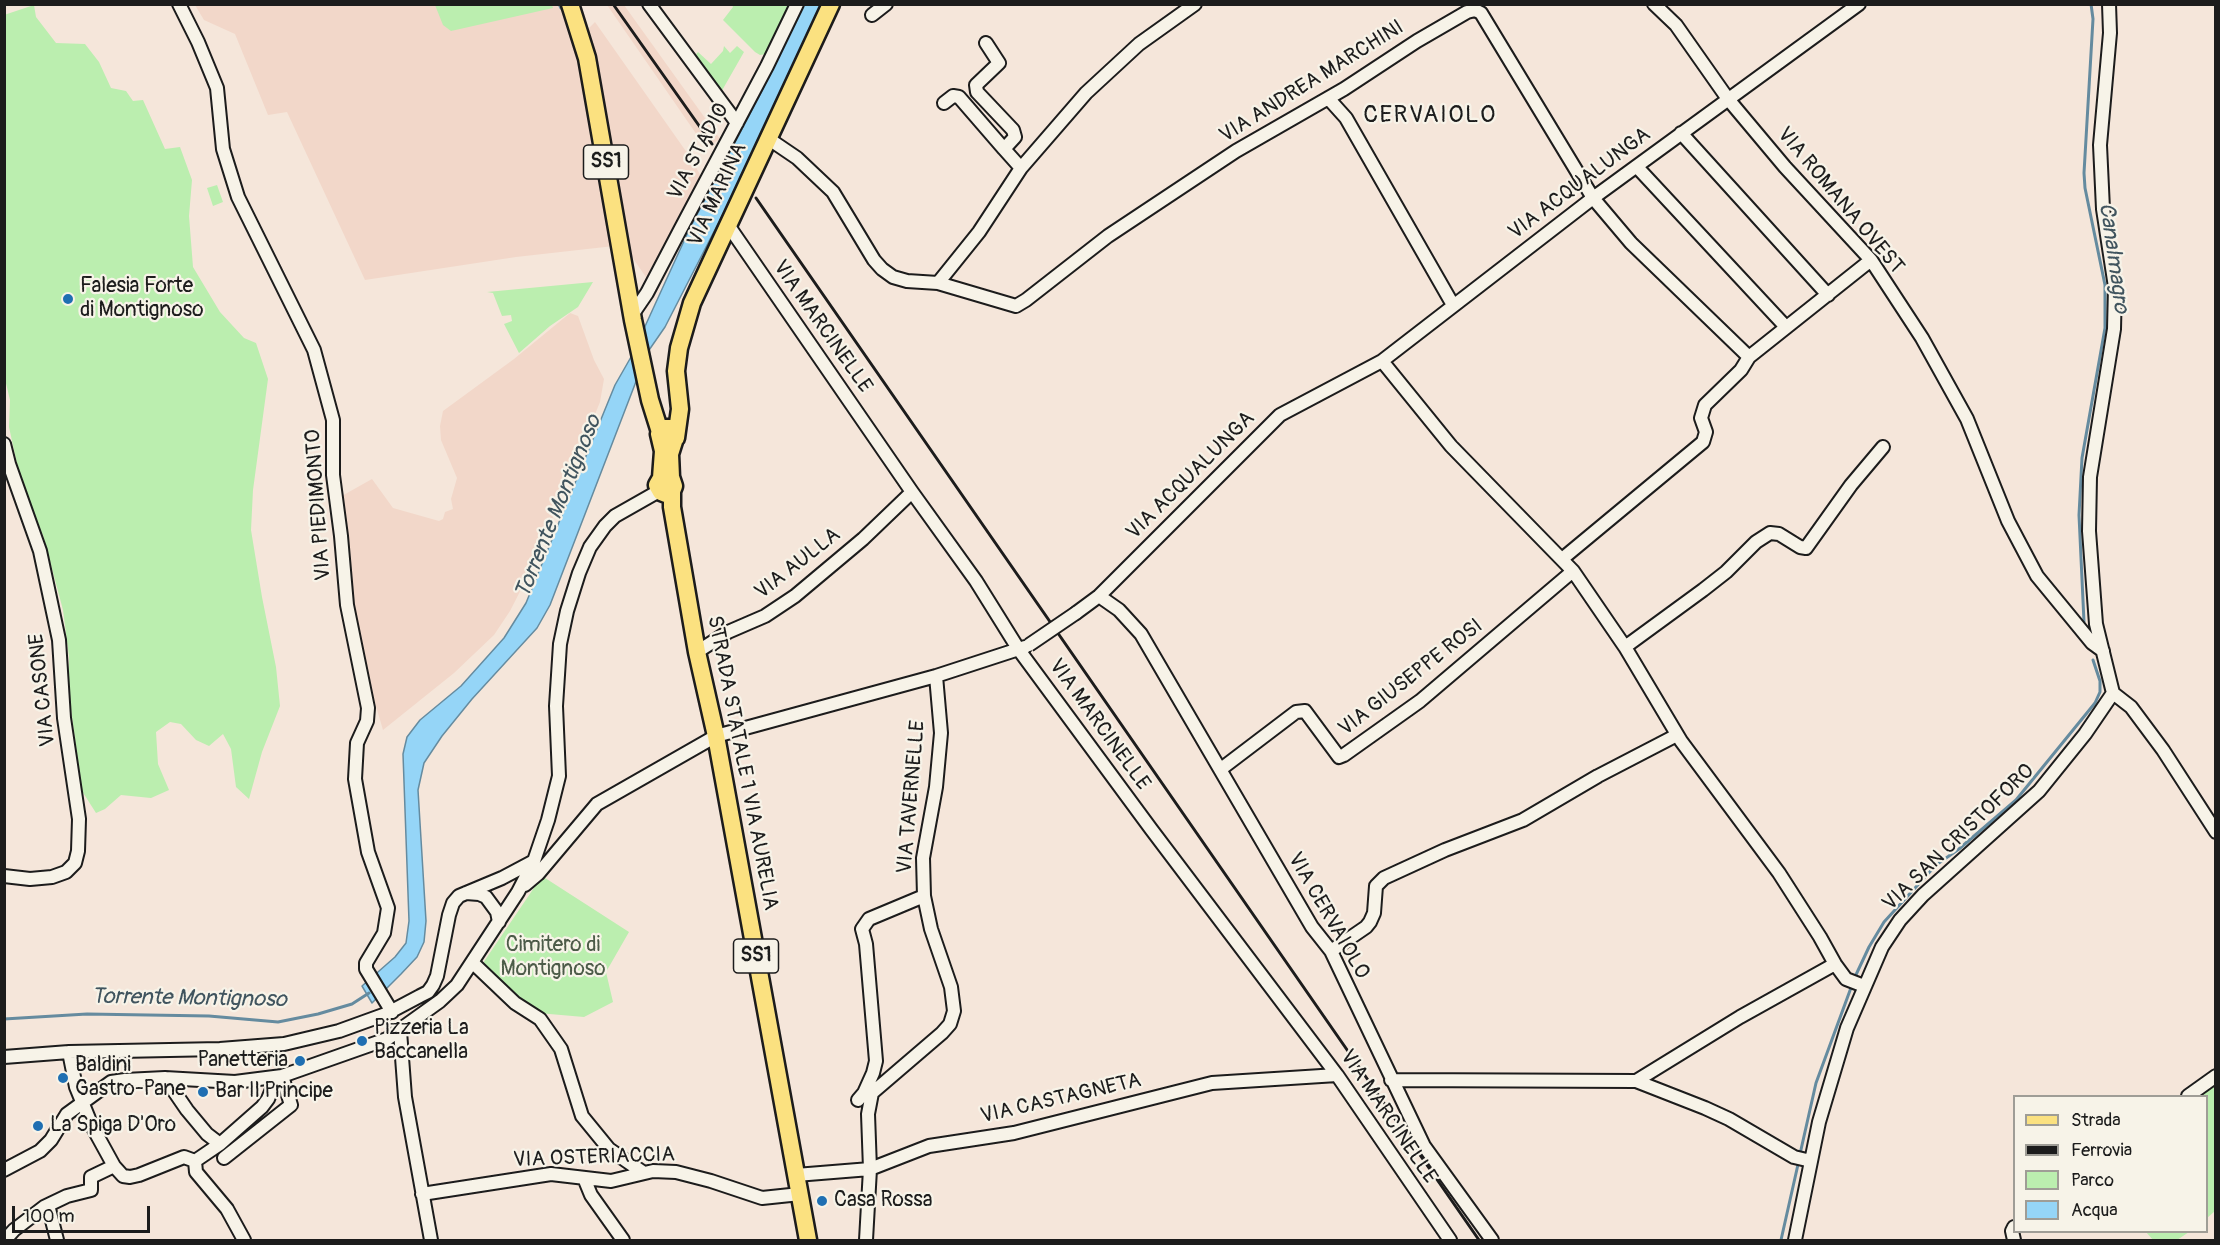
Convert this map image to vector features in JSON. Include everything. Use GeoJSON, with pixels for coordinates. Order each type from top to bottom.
{"type":"FeatureCollection","features":[{"type":"Feature","properties":{"kind":"main road","name":"STRADA STATALE 1 VIA AURELIA"},"geometry":{"type":"LineString","coordinates":[[570,4],[587,58],[632,318],[644,370],[671,447],[671,477],[674,486],[665,492],[716,736],[808,1240]]}},
{"type":"Feature","properties":{"kind":"main road","name":"VIA MARINA"},"geometry":{"type":"LineString","coordinates":[[666,429],[680,412],[676,371],[679,348],[692,303],[831,4]]}},
{"type":"Feature","properties":{"kind":"street","name":"VIA PIEDIMONTO"},"geometry":{"type":"LineString","coordinates":[[179,4],[217,88],[223,149],[238,196],[314,350],[333,420],[333,475],[347,604],[368,708],[367,721],[357,743],[355,779],[368,852],[388,908],[384,933],[366,963],[368,974],[390,1008]]}},
{"type":"Feature","properties":{"kind":"street"},"geometry":{"type":"LineString","coordinates":[[649,4],[736,123]]}},
{"type":"Feature","properties":{"kind":"street","name":"VIA STADIO"},"geometry":{"type":"LineString","coordinates":[[632,318],[797,4]]}},
{"type":"Feature","properties":{"kind":"street"},"geometry":{"type":"LineString","coordinates":[[872,15],[886,4]]}},
{"type":"Feature","properties":{"kind":"street"},"geometry":{"type":"LineString","coordinates":[[769,139],[797,159],[833,192],[882,269],[893,277],[907,281],[938,283],[979,232],[1021,168],[1086,93],[1177,10],[1195,4]]}},
{"type":"Feature","properties":{"kind":"street","name":"VIA ROMANA OVEST"},"geometry":{"type":"LineString","coordinates":[[1654,4],[1676,25],[1728,99],[1785,167],[1871,260],[1922,338],[1967,419],[2008,521],[2037,576],[2092,643],[2103,651]]}},
{"type":"Feature","properties":{"kind":"street","name":"VIA ACQUALUNGA"},"geometry":{"type":"LineString","coordinates":[[518,892],[538,874],[597,804],[716,736],[936,676],[1024,647],[1076,613],[1098,596],[1280,416],[1382,361],[1593,198],[1859,4]]}},
{"type":"Feature","properties":{"kind":"street"},"geometry":{"type":"LineString","coordinates":[[2109,4],[2110,33],[2100,145],[2103,209],[2115,287],[2114,329],[2090,477],[2089,531],[2096,624],[2114,693],[2131,707],[2163,750],[2216,832]]}},
{"type":"Feature","properties":{"kind":"street","name":"VIA ANDREA MARCHINI"},"geometry":{"type":"LineString","coordinates":[[938,283],[1016,306],[1108,236],[1236,151],[1328,98],[1417,40],[1467,12],[1475,10],[1481,13],[1593,198],[1631,243],[1749,357]]}},
{"type":"Feature","properties":{"kind":"street"},"geometry":{"type":"LineString","coordinates":[[986,43],[999,63],[976,86],[977,92],[1013,130],[1015,137],[1004,150]]}},
{"type":"Feature","properties":{"kind":"street"},"geometry":{"type":"LineString","coordinates":[[944,103],[953,96],[959,97],[1021,168]]}},
{"type":"Feature","properties":{"kind":"street"},"geometry":{"type":"LineString","coordinates":[[1328,98],[1346,118],[1357,136],[1453,305]]}},
{"type":"Feature","properties":{"kind":"street"},"geometry":{"type":"LineString","coordinates":[[1682,133],[1828,295]]}},
{"type":"Feature","properties":{"kind":"street"},"geometry":{"type":"LineString","coordinates":[[1637,167],[1786,327]]}},
{"type":"Feature","properties":{"kind":"street","name":"VIA MARCINELLE"},"geometry":{"type":"LineString","coordinates":[[728,225],[912,492],[1151,829],[1337,1075],[1450,1240]]}},
{"type":"Feature","properties":{"kind":"street"},"geometry":{"type":"LineString","coordinates":[[1562,559],[1703,442],[1706,432],[1701,418],[1705,405],[1741,370],[1749,357],[1871,260]]}},
{"type":"Feature","properties":{"kind":"street"},"geometry":{"type":"LineString","coordinates":[[1382,361],[1451,446],[1573,571],[1625,647],[1677,735],[1779,873],[1835,964],[1846,979],[1862,986]]}},
{"type":"Feature","properties":{"kind":"street","name":"VIA CASONE"},"geometry":{"type":"LineString","coordinates":[[4,444],[40,551],[59,640],[64,718],[79,819],[78,850],[75,863],[66,872],[52,877],[30,879],[4,876]]}},
{"type":"Feature","properties":{"kind":"street"},"geometry":{"type":"LineString","coordinates":[[1625,647],[1704,590],[1756,542],[1770,533],[1779,534],[1800,547],[1806,548],[1851,485],[1883,447]]}},
{"type":"Feature","properties":{"kind":"street"},"geometry":{"type":"LineString","coordinates":[[4,1170],[40,1151],[51,1140],[67,1113],[111,1082],[165,1078],[235,1082],[279,1077],[387,1039],[440,1001],[457,985],[518,892],[534,861],[556,791],[559,776],[557,672],[567,611],[579,573],[597,536],[615,516],[633,504],[665,492]]}},
{"type":"Feature","properties":{"kind":"street","name":"VIA AULLA"},"geometry":{"type":"LineString","coordinates":[[697,652],[728,632],[765,616],[795,596],[863,539],[912,492]]}},
{"type":"Feature","properties":{"kind":"street","name":"VIA GIUSEPPE ROSI"},"geometry":{"type":"LineString","coordinates":[[1221,769],[1296,712],[1305,711],[1339,757],[1344,755],[1420,701],[1573,571]]}},
{"type":"Feature","properties":{"kind":"street","name":"VIA CERVAIOLO"},"geometry":{"type":"LineString","coordinates":[[1098,596],[1119,610],[1141,634],[1312,927],[1331,951],[1424,1146],[1492,1240]]}},
{"type":"Feature","properties":{"kind":"street","name":"VIA TAVERNELLE"},"geometry":{"type":"LineString","coordinates":[[866,1240],[870,1169],[868,1114],[872,1093],[942,1033],[950,1024],[954,1011],[951,987],[931,930],[924,896],[923,858],[936,787],[941,733],[936,676]]}},
{"type":"Feature","properties":{"kind":"street","name":"VIA SAN CRISTOFORO"},"geometry":{"type":"LineString","coordinates":[[1795,1240],[1804,1159],[1819,1122],[1862,986],[1882,947],[1900,920],[1923,895],[2039,790],[2085,734],[2114,693]]}},
{"type":"Feature","properties":{"kind":"street"},"geometry":{"type":"LineString","coordinates":[[1331,951],[1349,940],[1370,922],[1374,913],[1376,886],[1384,878],[1444,850],[1523,820],[1598,776],[1677,735]]}},
{"type":"Feature","properties":{"kind":"street"},"geometry":{"type":"LineString","coordinates":[[4,1058],[69,1052],[220,1049],[284,1044],[339,1031],[428,992],[437,976],[453,903],[459,896],[502,878],[534,861]]}},
{"type":"Feature","properties":{"kind":"street"},"geometry":{"type":"LineString","coordinates":[[465,893],[486,897],[497,912],[499,922]]}},
{"type":"Feature","properties":{"kind":"street"},"geometry":{"type":"LineString","coordinates":[[858,1100],[864,1094],[876,1062],[866,944],[862,929],[869,919],[924,896]]}},
{"type":"Feature","properties":{"kind":"street"},"geometry":{"type":"LineString","coordinates":[[473,963],[508,997],[540,1019],[561,1049],[582,1116],[609,1149],[644,1173]]}},
{"type":"Feature","properties":{"kind":"street"},"geometry":{"type":"LineString","coordinates":[[1636,1081],[1740,1017],[1835,964]]}},
{"type":"Feature","properties":{"kind":"street"},"geometry":{"type":"LineString","coordinates":[[400,1031],[405,1097],[431,1240]]}},
{"type":"Feature","properties":{"kind":"street"},"geometry":{"type":"LineString","coordinates":[[69,1052],[75,1087],[101,1144],[123,1176],[130,1178],[184,1157],[195,1161]]}},
{"type":"Feature","properties":{"kind":"street","name":"VIA CASTAGNETA"},"geometry":{"type":"LineString","coordinates":[[796,1176],[870,1169],[929,1146],[1014,1132],[1212,1083],[1337,1075]]}},
{"type":"Feature","properties":{"kind":"street"},"geometry":{"type":"LineString","coordinates":[[2189,1095],[2216,1076]]}},
{"type":"Feature","properties":{"kind":"street"},"geometry":{"type":"LineString","coordinates":[[195,1161],[220,1144],[268,1100],[279,1077]]}},
{"type":"Feature","properties":{"kind":"street"},"geometry":{"type":"LineString","coordinates":[[224,1158],[291,1105],[279,1077]]}},
{"type":"Feature","properties":{"kind":"street"},"geometry":{"type":"LineString","coordinates":[[165,1078],[207,1134],[220,1144]]}},
{"type":"Feature","properties":{"kind":"street"},"geometry":{"type":"LineString","coordinates":[[1391,1080],[1636,1081],[1729,1119],[1804,1159]]}},
{"type":"Feature","properties":{"kind":"street"},"geometry":{"type":"LineString","coordinates":[[257,1111],[268,1124]]}},
{"type":"Feature","properties":{"kind":"street"},"geometry":{"type":"LineString","coordinates":[[195,1161],[196,1172],[227,1209],[244,1240]]}},
{"type":"Feature","properties":{"kind":"street"},"geometry":{"type":"LineString","coordinates":[[5,1240],[14,1230],[48,1205],[67,1196],[91,1190],[93,1186],[90,1178],[114,1166]]}},
{"type":"Feature","properties":{"kind":"street","name":"VIA OSTERIACCIA"},"geometry":{"type":"LineString","coordinates":[[422,1194],[551,1174],[611,1180],[644,1173],[676,1172],[711,1180],[762,1198],[800,1194]]}},
{"type":"Feature","properties":{"kind":"street"},"geometry":{"type":"LineString","coordinates":[[584,1178],[591,1195],[623,1240]]}},
{"type":"Feature","properties":{"kind":"street"},"geometry":{"type":"LineString","coordinates":[[48,1205],[57,1240]]}},
{"type":"Feature","properties":{"kind":"shaded area"},"geometry":{"type":"Polygon","coordinates":[[[195,5],[563,5],[580,45],[614,246],[516,257],[365,280],[287,112],[268,115],[235,34],[204,20],[195,5]]]}},
{"type":"Feature","properties":{"kind":"shaded area"},"geometry":{"type":"Polygon","coordinates":[[[607,5],[624,5],[720,139],[706,148],[607,5]]]}},
{"type":"Feature","properties":{"kind":"shaded area"},"geometry":{"type":"Polygon","coordinates":[[[595,22],[690,157],[702,178],[648,280],[632,257],[588,29],[595,22]]]}},
{"type":"Feature","properties":{"kind":"shaded area"},"geometry":{"type":"Polygon","coordinates":[[[570,313],[578,316],[594,360],[604,379],[600,402],[533,566],[510,611],[494,635],[454,673],[383,730],[363,662],[351,602],[340,497],[372,479],[393,508],[439,521],[443,519],[445,512],[453,509],[451,499],[457,478],[441,440],[440,426],[443,411],[514,359],[570,313]]]}},
{"type":"Feature","properties":{"kind":"green space"},"geometry":{"type":"Polygon","coordinates":[[[34,5],[36,17],[56,43],[85,44],[99,62],[111,88],[126,91],[133,101],[143,100],[165,149],[180,147],[192,180],[189,216],[193,267],[220,312],[244,338],[256,343],[268,379],[253,490],[251,530],[276,667],[280,706],[262,752],[249,799],[236,787],[231,749],[223,734],[209,746],[196,740],[181,724],[170,722],[156,732],[158,764],[169,790],[151,798],[121,795],[105,809],[96,813],[82,791],[68,687],[69,657],[63,610],[43,535],[31,512],[20,478],[9,427],[10,400],[4,375],[4,15],[34,5]]]}},
{"type":"Feature","properties":{"kind":"green space"},"geometry":{"type":"Polygon","coordinates":[[[435,5],[552,5],[553,8],[451,31],[443,25],[435,5]]]}},
{"type":"Feature","properties":{"kind":"green space"},"geometry":{"type":"Polygon","coordinates":[[[732,5],[790,5],[776,40],[766,54],[760,55],[755,52],[723,20],[733,7],[732,5]]]}},
{"type":"Feature","properties":{"kind":"green space"},"geometry":{"type":"Polygon","coordinates":[[[724,46],[730,53],[737,46],[744,52],[720,94],[693,58],[698,52],[711,64],[723,51],[724,46]]]}},
{"type":"Feature","properties":{"kind":"green space"},"geometry":{"type":"Polygon","coordinates":[[[217,185],[223,202],[213,206],[207,188],[217,185]]]}},
{"type":"Feature","properties":{"kind":"green space"},"geometry":{"type":"Polygon","coordinates":[[[593,282],[578,307],[550,326],[519,353],[504,324],[512,321],[511,315],[502,316],[493,293],[487,292],[593,282]]]}},
{"type":"Feature","properties":{"kind":"green space","name":"Cimitero di Montignoso"},"geometry":{"type":"Polygon","coordinates":[[[542,876],[629,932],[606,972],[613,1002],[584,1017],[538,1013],[511,998],[481,966],[542,876]]]}},
{"type":"Feature","properties":{"kind":"green space"},"geometry":{"type":"Polygon","coordinates":[[[2215,1080],[2215,1211],[2208,1217],[2208,1095],[2195,1095],[2215,1080]]]}},
{"type":"Feature","properties":{"kind":"green space"},"geometry":{"type":"Polygon","coordinates":[[[2147,1233],[2188,1233],[2177,1240],[2153,1240],[2147,1233]]]}},
{"type":"Feature","properties":{"kind":"water"},"geometry":{"type":"Polygon","coordinates":[[[802,5],[822,5],[762,138],[665,327],[647,353],[550,605],[537,628],[472,699],[424,763],[418,790],[426,921],[424,942],[417,957],[372,1003],[362,986],[395,957],[406,943],[409,921],[403,754],[407,737],[420,720],[461,686],[504,638],[526,603],[615,385],[631,357],[689,230],[763,89],[802,5]]]}},
{"type":"Feature","properties":{"kind":"waterway"},"geometry":{"type":"LineString","coordinates":[[559,4],[561,8]]}},
{"type":"Feature","properties":{"kind":"waterway","name":"Canalmagro"},"geometry":{"type":"LineString","coordinates":[[2084,622],[2079,515],[2082,458],[2105,328],[2105,285],[2084,173],[2093,19],[2091,4]]}},
{"type":"Feature","properties":{"kind":"waterway"},"geometry":{"type":"LineString","coordinates":[[1854,979],[1884,922],[1936,865],[1959,849],[2016,800],[2095,703],[2100,692],[2100,681],[2093,660]]}},
{"type":"Feature","properties":{"kind":"waterway"},"geometry":{"type":"LineString","coordinates":[[1800,1154],[1816,1083],[1852,985]]}},
{"type":"Feature","properties":{"kind":"waterway","name":"Torrente Montignoso"},"geometry":{"type":"LineString","coordinates":[[4,1019],[87,1014],[209,1016],[278,1022],[352,1004],[369,993]]}},
{"type":"Feature","properties":{"kind":"waterway"},"geometry":{"type":"LineString","coordinates":[[1781,1240],[1799,1160]]}},
{"type":"Feature","properties":{"kind":"railway"},"geometry":{"type":"LineString","coordinates":[[613,4],[712,144]]}},
{"type":"Feature","properties":{"kind":"railway"},"geometry":{"type":"LineString","coordinates":[[756,198],[1479,1240]]}},
{"type":"Feature","properties":{"kind":"place","name":"Falesia Forte di Montignoso"},"geometry":{"type":"Point","coordinates":[68,299]}},
{"type":"Feature","properties":{"kind":"place","name":"Pizzeria La Baccanella"},"geometry":{"type":"Point","coordinates":[362,1041]}},
{"type":"Feature","properties":{"kind":"place","name":"Panetteria"},"geometry":{"type":"Point","coordinates":[300,1061]}},
{"type":"Feature","properties":{"kind":"place","name":"Baldini Gastro-Pane"},"geometry":{"type":"Point","coordinates":[63,1078]}},
{"type":"Feature","properties":{"kind":"place","name":"Bar Il Principe"},"geometry":{"type":"Point","coordinates":[203,1092]}},
{"type":"Feature","properties":{"kind":"place","name":"La Spiga D'Oro"},"geometry":{"type":"Point","coordinates":[38,1126]}},
{"type":"Feature","properties":{"kind":"place","name":"Casa Rossa"},"geometry":{"type":"Point","coordinates":[822,1201]}},
{"type":"Feature","properties":{"kind":"district","name":"CERVAIOLO"},"geometry":{"type":"Point","coordinates":[1430,116]}}]}
